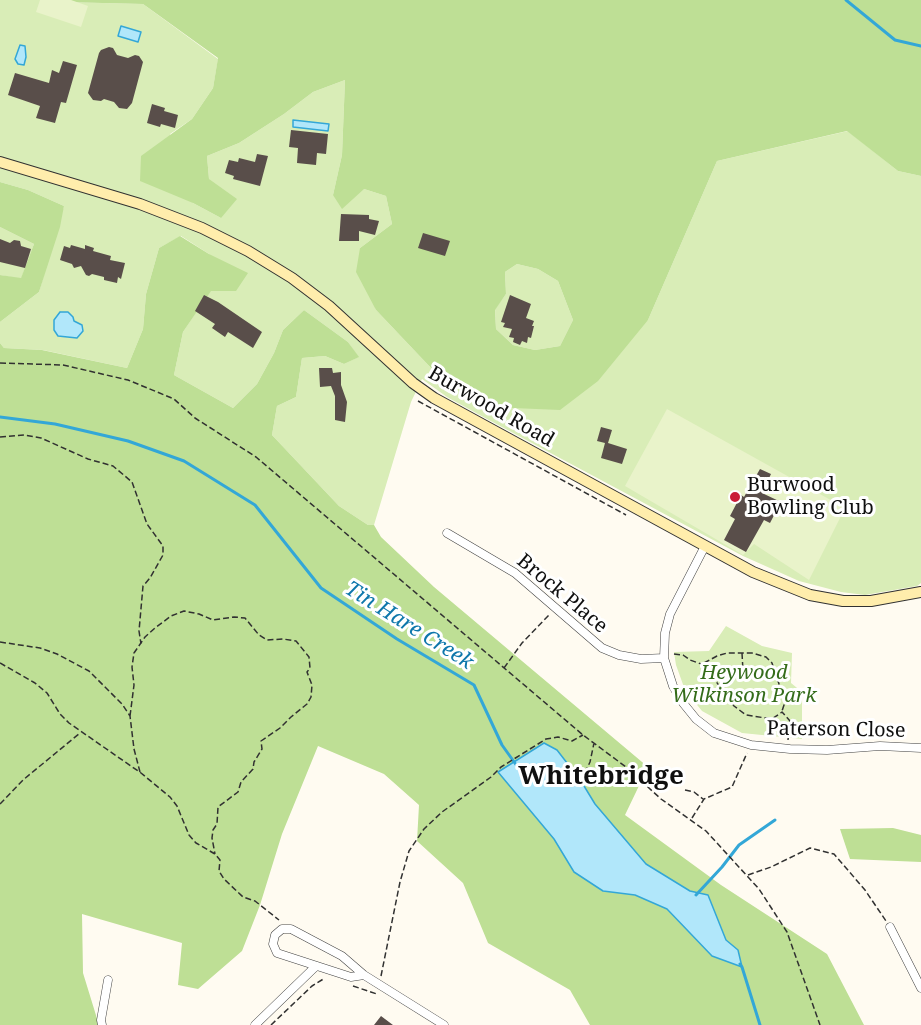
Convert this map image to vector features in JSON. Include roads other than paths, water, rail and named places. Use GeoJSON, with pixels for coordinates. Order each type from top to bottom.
{"type":"FeatureCollection","features":[{"type":"Feature","properties":{"kind":"main road","name":"Burwood Road"},"geometry":{"type":"LineString","coordinates":[[0,162],[141,204],[202,228],[248,251],[292,278],[329,306],[413,383],[434,398],[753,572],[810,595],[843,601],[871,601],[921,592]]}},
{"type":"Feature","properties":{"kind":"street","name":"Brock Place"},"geometry":{"type":"LineString","coordinates":[[447,533],[515,573],[586,637],[602,648],[619,655],[641,658],[668,656]]}},
{"type":"Feature","properties":{"kind":"street","name":"Paterson Close"},"geometry":{"type":"LineString","coordinates":[[705,546],[670,614],[665,633],[673,686],[682,703],[696,719],[714,733],[751,744],[809,749],[880,746],[921,748]]}},
{"type":"Feature","properties":{"kind":"street"},"geometry":{"type":"LineString","coordinates":[[890,927],[920,983]]}},
{"type":"Feature","properties":{"kind":"street"},"geometry":{"type":"LineString","coordinates":[[364,975],[351,977],[277,953],[273,944],[275,935],[282,929],[291,929],[342,956],[364,975],[444,1025]]}},
{"type":"Feature","properties":{"kind":"street"},"geometry":{"type":"LineString","coordinates":[[255,1025],[315,967]]}},
{"type":"Feature","properties":{"kind":"street"},"geometry":{"type":"LineString","coordinates":[[102,1025],[108,980]]}},
{"type":"Feature","properties":{"kind":"water"},"geometry":{"type":"Polygon","coordinates":[[[121,26],[141,32],[138,42],[118,36],[121,26]]]}},
{"type":"Feature","properties":{"kind":"water"},"geometry":{"type":"Polygon","coordinates":[[[20,45],[25,46],[24,65],[18,64],[15,59],[20,45]]]}},
{"type":"Feature","properties":{"kind":"water"},"geometry":{"type":"Polygon","coordinates":[[[293,120],[329,124],[328,131],[293,127],[293,120]]]}},
{"type":"Feature","properties":{"kind":"water"},"geometry":{"type":"Polygon","coordinates":[[[60,312],[68,312],[74,321],[82,325],[83,331],[77,338],[58,336],[54,330],[54,320],[60,312]]]}},
{"type":"Feature","properties":{"kind":"water"},"geometry":{"type":"Polygon","coordinates":[[[544,743],[557,750],[595,804],[646,864],[690,891],[708,895],[726,940],[738,950],[742,967],[712,956],[667,909],[635,895],[603,891],[574,872],[554,839],[498,772],[544,743]]]}},
{"type":"Feature","properties":{"kind":"waterway"},"geometry":{"type":"LineString","coordinates":[[846,0],[895,40],[921,46]]}},
{"type":"Feature","properties":{"kind":"waterway","name":"Tin Hare Creek"},"geometry":{"type":"LineString","coordinates":[[0,417],[55,424],[128,441],[184,461],[255,505],[321,588],[397,639],[474,685],[502,745],[517,766]]}},
{"type":"Feature","properties":{"kind":"waterway"},"geometry":{"type":"LineString","coordinates":[[696,895],[739,845],[775,820]]}},
{"type":"Feature","properties":{"kind":"waterway","name":"Tin Hare Creek"},"geometry":{"type":"LineString","coordinates":[[740,964],[760,1025]]}},
{"type":"Feature","properties":{"kind":"place","name":"Burwood Bowling Club"},"geometry":{"type":"Point","coordinates":[735,497]}},
{"type":"Feature","properties":{"kind":"district","name":"Whitebridge"},"geometry":{"type":"Point","coordinates":[601,777]}},
{"type":"Feature","properties":{"kind":"park label","name":"Heywood Wilkinson Park"},"geometry":{"type":"Point","coordinates":[744,684]}}]}
